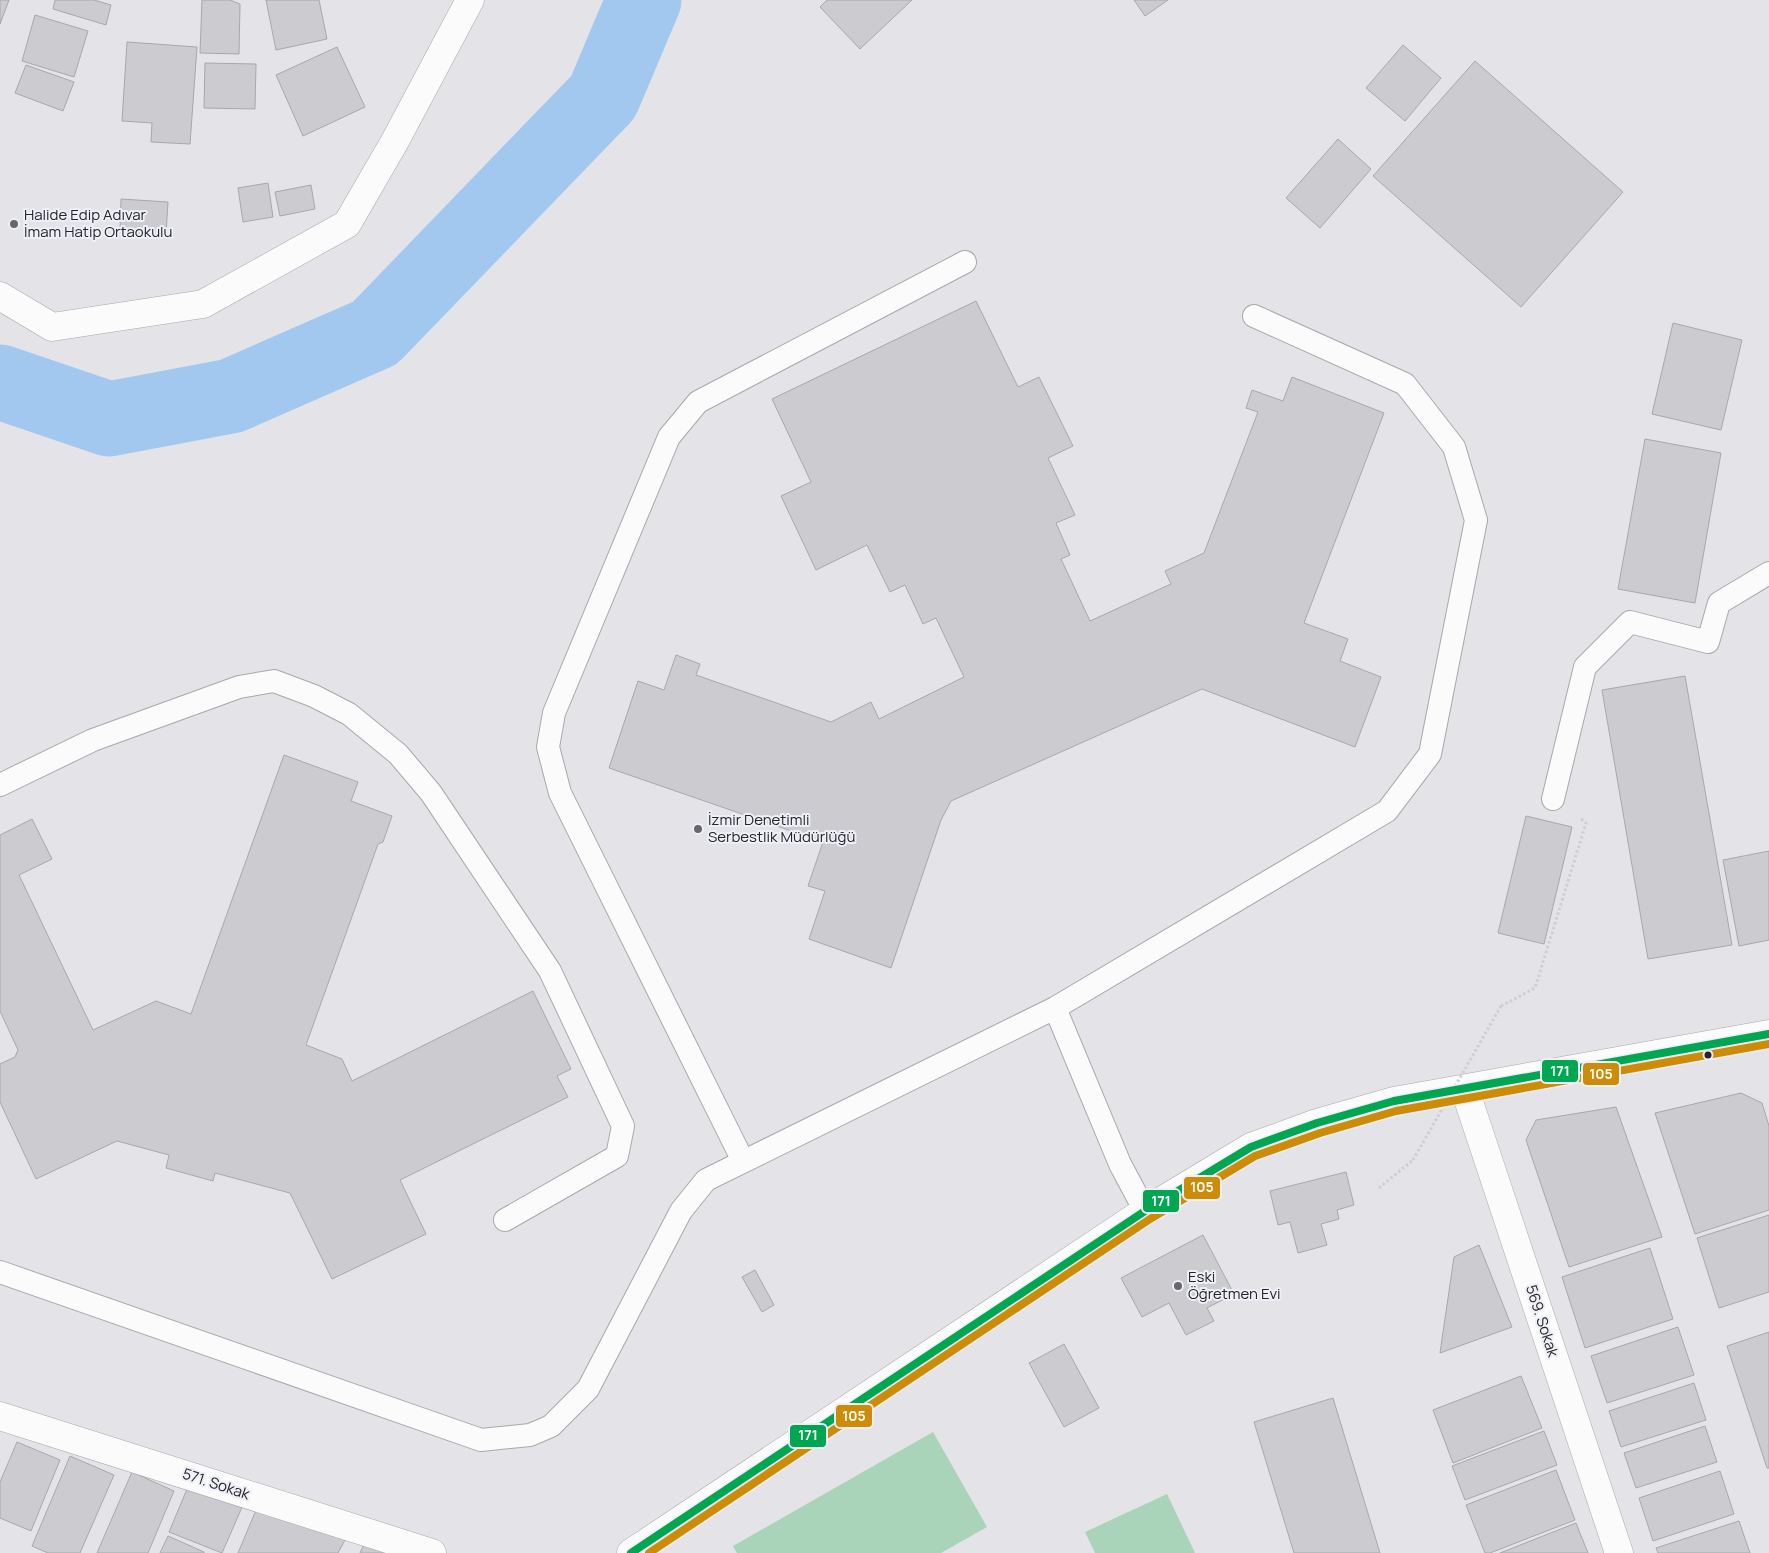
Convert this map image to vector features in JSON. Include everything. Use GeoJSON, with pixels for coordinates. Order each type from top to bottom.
{"type":"FeatureCollection","features":[{"type":"Feature","properties":{"kind":"street"},"geometry":{"type":"LineString","coordinates":[[0,296],[52,327],[203,304],[347,224],[395,141],[470,0]]}},
{"type":"Feature","properties":{"kind":"street"},"geometry":{"type":"LineString","coordinates":[[631,1553],[1145,1211],[1251,1147],[1317,1123],[1394,1101],[1465,1090],[1769,1034]]}},
{"type":"Feature","properties":{"kind":"street","name":"569. Sokak"},"geometry":{"type":"LineString","coordinates":[[1465,1090],[1619,1553]]}},
{"type":"Feature","properties":{"kind":"street","name":"571. Sokak"},"geometry":{"type":"LineString","coordinates":[[0,1416],[432,1553]]}},
{"type":"Feature","properties":{"kind":"lane"},"geometry":{"type":"LineString","coordinates":[[744,1160],[560,793],[548,748],[554,713],[669,437],[698,402],[965,262]]}},
{"type":"Feature","properties":{"kind":"lane"},"geometry":{"type":"LineString","coordinates":[[0,1272],[480,1440],[530,1435],[551,1426],[588,1389],[681,1211],[706,1180],[1055,1008],[1387,811],[1430,754],[1476,520],[1454,447],[1406,384],[1254,316]]}},
{"type":"Feature","properties":{"kind":"lane"},"geometry":{"type":"LineString","coordinates":[[1553,799],[1585,667],[1630,622],[1708,642],[1719,603],[1769,572]]}},
{"type":"Feature","properties":{"kind":"lane"},"geometry":{"type":"LineString","coordinates":[[0,785],[94,740],[239,686],[274,681],[314,696],[349,714],[398,754],[431,793],[550,971],[622,1126],[617,1156],[505,1220]]}},
{"type":"Feature","properties":{"kind":"lane"},"geometry":{"type":"LineString","coordinates":[[1055,1008],[1120,1164],[1145,1211]]}},
{"type":"Feature","properties":{"kind":"path"},"geometry":{"type":"LineString","coordinates":[[1380,1188],[1413,1160],[1501,1006],[1535,988],[1586,823],[1553,799]]}},
{"type":"Feature","properties":{"kind":"green space"},"geometry":{"type":"Polygon","coordinates":[[[933,1432],[987,1527],[941,1553],[737,1553],[733,1546],[933,1432]]]}},
{"type":"Feature","properties":{"kind":"green space"},"geometry":{"type":"Polygon","coordinates":[[[1167,1494],[1195,1553],[1095,1553],[1085,1532],[1167,1494]]]}},
{"type":"Feature","properties":{"kind":"building"},"geometry":{"type":"Polygon","coordinates":[[[0,0],[9,0],[0,24],[0,0]]]}},
{"type":"Feature","properties":{"kind":"building"},"geometry":{"type":"Polygon","coordinates":[[[55,0],[94,0],[111,5],[106,25],[53,9],[55,0]]]}},
{"type":"Feature","properties":{"kind":"building"},"geometry":{"type":"Polygon","coordinates":[[[202,0],[230,0],[240,4],[239,54],[200,53],[202,0]]]}},
{"type":"Feature","properties":{"kind":"building"},"geometry":{"type":"Polygon","coordinates":[[[266,0],[319,0],[327,39],[276,50],[266,0]]]}},
{"type":"Feature","properties":{"kind":"building"},"geometry":{"type":"Polygon","coordinates":[[[827,0],[912,0],[860,49],[820,7],[827,0]]]}},
{"type":"Feature","properties":{"kind":"building"},"geometry":{"type":"Polygon","coordinates":[[[1134,0],[1168,0],[1145,16],[1134,0]]]}},
{"type":"Feature","properties":{"kind":"building"},"geometry":{"type":"Polygon","coordinates":[[[35,15],[88,31],[74,77],[22,61],[35,15]]]}},
{"type":"Feature","properties":{"kind":"building"},"geometry":{"type":"Polygon","coordinates":[[[127,42],[197,47],[190,144],[151,142],[152,123],[122,121],[127,42]]]}},
{"type":"Feature","properties":{"kind":"building"},"geometry":{"type":"Polygon","coordinates":[[[1403,45],[1441,78],[1405,121],[1366,88],[1403,45]]]}},
{"type":"Feature","properties":{"kind":"building"},"geometry":{"type":"Polygon","coordinates":[[[337,47],[365,107],[303,136],[276,75],[337,47]]]}},
{"type":"Feature","properties":{"kind":"building"},"geometry":{"type":"Polygon","coordinates":[[[1475,61],[1623,192],[1521,307],[1373,176],[1475,61]]]}},
{"type":"Feature","properties":{"kind":"building"},"geometry":{"type":"Polygon","coordinates":[[[205,63],[256,64],[255,109],[204,108],[205,63]]]}},
{"type":"Feature","properties":{"kind":"building"},"geometry":{"type":"Polygon","coordinates":[[[26,65],[74,82],[63,111],[15,93],[26,65]]]}},
{"type":"Feature","properties":{"kind":"building"},"geometry":{"type":"Polygon","coordinates":[[[1338,139],[1371,169],[1320,228],[1286,198],[1338,139]]]}},
{"type":"Feature","properties":{"kind":"building"},"geometry":{"type":"Polygon","coordinates":[[[268,183],[273,217],[243,222],[238,188],[268,183]]]}},
{"type":"Feature","properties":{"kind":"building"},"geometry":{"type":"Polygon","coordinates":[[[311,185],[315,209],[280,216],[275,192],[311,185]]]}},
{"type":"Feature","properties":{"kind":"building"},"geometry":{"type":"Polygon","coordinates":[[[121,199],[168,202],[166,235],[120,232],[121,199]]]}},
{"type":"Feature","properties":{"kind":"building"},"geometry":{"type":"Polygon","coordinates":[[[976,301],[1018,387],[1039,377],[1073,446],[1048,458],[1075,515],[1056,523],[1070,555],[1061,559],[1090,621],[1171,584],[1165,571],[1204,553],[1258,412],[1246,408],[1252,390],[1283,401],[1292,377],[1384,413],[1304,623],[1348,639],[1340,661],[1381,677],[1355,747],[1202,689],[951,801],[941,820],[891,968],[809,939],[825,891],[808,886],[823,842],[609,768],[638,681],[664,690],[676,655],[700,664],[696,675],[831,722],[871,702],[879,719],[964,677],[936,618],[923,624],[905,585],[890,592],[867,545],[816,570],[781,496],[811,482],[772,399],[976,301]]]}},
{"type":"Feature","properties":{"kind":"building"},"geometry":{"type":"Polygon","coordinates":[[[1673,323],[1742,340],[1721,430],[1652,414],[1673,323]]]}},
{"type":"Feature","properties":{"kind":"building"},"geometry":{"type":"Polygon","coordinates":[[[1645,439],[1721,453],[1695,603],[1618,589],[1645,439]]]}},
{"type":"Feature","properties":{"kind":"building"},"geometry":{"type":"Polygon","coordinates":[[[1685,676],[1732,945],[1648,959],[1602,690],[1685,676]]]}},
{"type":"Feature","properties":{"kind":"building"},"geometry":{"type":"Polygon","coordinates":[[[284,755],[358,782],[351,801],[392,816],[383,842],[378,844],[306,1045],[342,1059],[352,1081],[533,991],[571,1069],[557,1076],[568,1097],[400,1180],[426,1234],[332,1279],[290,1193],[215,1173],[213,1181],[166,1168],[169,1155],[117,1141],[36,1179],[0,1102],[0,1064],[15,1057],[18,1050],[0,1011],[0,835],[32,819],[52,859],[19,875],[93,1030],[156,1001],[191,1014],[284,755]]]}},
{"type":"Feature","properties":{"kind":"building"},"geometry":{"type":"Polygon","coordinates":[[[1526,816],[1572,827],[1544,944],[1498,933],[1526,816]]]}},
{"type":"Feature","properties":{"kind":"building"},"geometry":{"type":"Polygon","coordinates":[[[1769,851],[1769,940],[1739,946],[1723,860],[1769,851]]]}},
{"type":"Feature","properties":{"kind":"building"},"geometry":{"type":"Polygon","coordinates":[[[1741,1093],[1762,1103],[1769,1126],[1769,1210],[1695,1234],[1655,1113],[1741,1093]]]}},
{"type":"Feature","properties":{"kind":"building"},"geometry":{"type":"Polygon","coordinates":[[[1616,1107],[1662,1237],[1569,1267],[1526,1140],[1536,1120],[1616,1107]]]}},
{"type":"Feature","properties":{"kind":"building","name":"Eski Öğretmen Evi"},"geometry":{"type":"Polygon","coordinates":[[[1346,1172],[1354,1205],[1337,1210],[1339,1219],[1321,1224],[1327,1245],[1298,1253],[1290,1222],[1278,1225],[1270,1191],[1346,1172]]]}},
{"type":"Feature","properties":{"kind":"building"},"geometry":{"type":"Polygon","coordinates":[[[1769,1215],[1769,1292],[1719,1308],[1697,1238],[1769,1215]]]}},
{"type":"Feature","properties":{"kind":"building","name":"Eski Öğretmen Evi"},"geometry":{"type":"Polygon","coordinates":[[[1203,1235],[1234,1294],[1207,1308],[1214,1321],[1186,1335],[1169,1303],[1142,1317],[1121,1278],[1203,1235]]]}},
{"type":"Feature","properties":{"kind":"building"},"geometry":{"type":"Polygon","coordinates":[[[1479,1245],[1512,1327],[1440,1353],[1454,1257],[1479,1245]]]}},
{"type":"Feature","properties":{"kind":"building"},"geometry":{"type":"Polygon","coordinates":[[[1650,1248],[1673,1319],[1585,1348],[1562,1277],[1650,1248]]]}},
{"type":"Feature","properties":{"kind":"building"},"geometry":{"type":"Polygon","coordinates":[[[755,1270],[774,1305],[762,1312],[742,1277],[755,1270]]]}},
{"type":"Feature","properties":{"kind":"building"},"geometry":{"type":"Polygon","coordinates":[[[1678,1327],[1694,1375],[1607,1403],[1591,1356],[1678,1327]]]}},
{"type":"Feature","properties":{"kind":"building"},"geometry":{"type":"Polygon","coordinates":[[[1769,1332],[1769,1468],[1767,1468],[1727,1346],[1769,1332]]]}},
{"type":"Feature","properties":{"kind":"building"},"geometry":{"type":"Polygon","coordinates":[[[1064,1344],[1099,1408],[1064,1427],[1029,1363],[1064,1344]]]}},
{"type":"Feature","properties":{"kind":"building"},"geometry":{"type":"Polygon","coordinates":[[[1521,1376],[1542,1428],[1453,1463],[1433,1410],[1521,1376]]]}},
{"type":"Feature","properties":{"kind":"building"},"geometry":{"type":"Polygon","coordinates":[[[1694,1383],[1706,1420],[1621,1447],[1609,1411],[1694,1383]]]}},
{"type":"Feature","properties":{"kind":"building"},"geometry":{"type":"Polygon","coordinates":[[[1333,1398],[1380,1553],[1294,1553],[1254,1422],[1333,1398]]]}},
{"type":"Feature","properties":{"kind":"building"},"geometry":{"type":"Polygon","coordinates":[[[1705,1426],[1717,1462],[1636,1488],[1624,1453],[1705,1426]]]}},
{"type":"Feature","properties":{"kind":"building"},"geometry":{"type":"Polygon","coordinates":[[[1544,1431],[1557,1465],[1465,1500],[1452,1466],[1544,1431]]]}},
{"type":"Feature","properties":{"kind":"building"},"geometry":{"type":"Polygon","coordinates":[[[17,1442],[60,1460],[31,1531],[0,1518],[0,1482],[17,1442]]]}},
{"type":"Feature","properties":{"kind":"building"},"geometry":{"type":"Polygon","coordinates":[[[70,1456],[114,1475],[80,1553],[48,1553],[32,1546],[70,1456]]]}},
{"type":"Feature","properties":{"kind":"building"},"geometry":{"type":"Polygon","coordinates":[[[1556,1470],[1575,1520],[1490,1553],[1485,1553],[1466,1505],[1556,1470]]]}},
{"type":"Feature","properties":{"kind":"building"},"geometry":{"type":"Polygon","coordinates":[[[1720,1471],[1734,1514],[1653,1541],[1639,1498],[1720,1471]]]}},
{"type":"Feature","properties":{"kind":"building"},"geometry":{"type":"Polygon","coordinates":[[[132,1472],[174,1491],[148,1553],[97,1553],[132,1472]]]}},
{"type":"Feature","properties":{"kind":"building"},"geometry":{"type":"Polygon","coordinates":[[[190,1482],[243,1505],[222,1553],[169,1532],[190,1482]]]}},
{"type":"Feature","properties":{"kind":"building"},"geometry":{"type":"Polygon","coordinates":[[[259,1503],[345,1540],[338,1553],[238,1553],[259,1503]]]}},
{"type":"Feature","properties":{"kind":"building"},"geometry":{"type":"Polygon","coordinates":[[[1739,1521],[1750,1553],[1658,1553],[1656,1548],[1739,1521]]]}},
{"type":"Feature","properties":{"kind":"building"},"geometry":{"type":"Polygon","coordinates":[[[1576,1523],[1588,1553],[1500,1553],[1576,1523]]]}},
{"type":"Feature","properties":{"kind":"building"},"geometry":{"type":"Polygon","coordinates":[[[168,1536],[204,1552],[204,1553],[160,1553],[168,1536]]]}},
{"type":"Feature","properties":{"kind":"building"},"geometry":{"type":"Polygon","coordinates":[[[366,1540],[398,1553],[360,1553],[366,1540]]]}},
{"type":"Feature","properties":{"kind":"waterway"},"geometry":{"type":"LineString","coordinates":[[0,382],[109,419],[231,396],[375,333],[603,97],[644,0]]}},
{"type":"Feature","properties":{"kind":"transit line","name":"171"},"geometry":{"type":"LineString","coordinates":[[631,1553],[1145,1211],[1251,1147],[1317,1123],[1394,1101],[1769,1034]]}},
{"type":"Feature","properties":{"kind":"transit line","name":"105"},"geometry":{"type":"LineString","coordinates":[[649,1553],[1150,1219],[1255,1156],[1320,1133],[1396,1111],[1769,1044]]}},
{"type":"Feature","properties":{"kind":"place","name":"Halide Edip Adıvar İmam Hatip Ortaokulu"},"geometry":{"type":"Point","coordinates":[14,224]}},
{"type":"Feature","properties":{"kind":"place","name":"İzmir Denetimli Serbestlik Müdürlüğü"},"geometry":{"type":"Point","coordinates":[698,829]}},
{"type":"Feature","properties":{"kind":"place","name":"Eski Öğretmen Evi"},"geometry":{"type":"Point","coordinates":[1178,1286]}}]}
